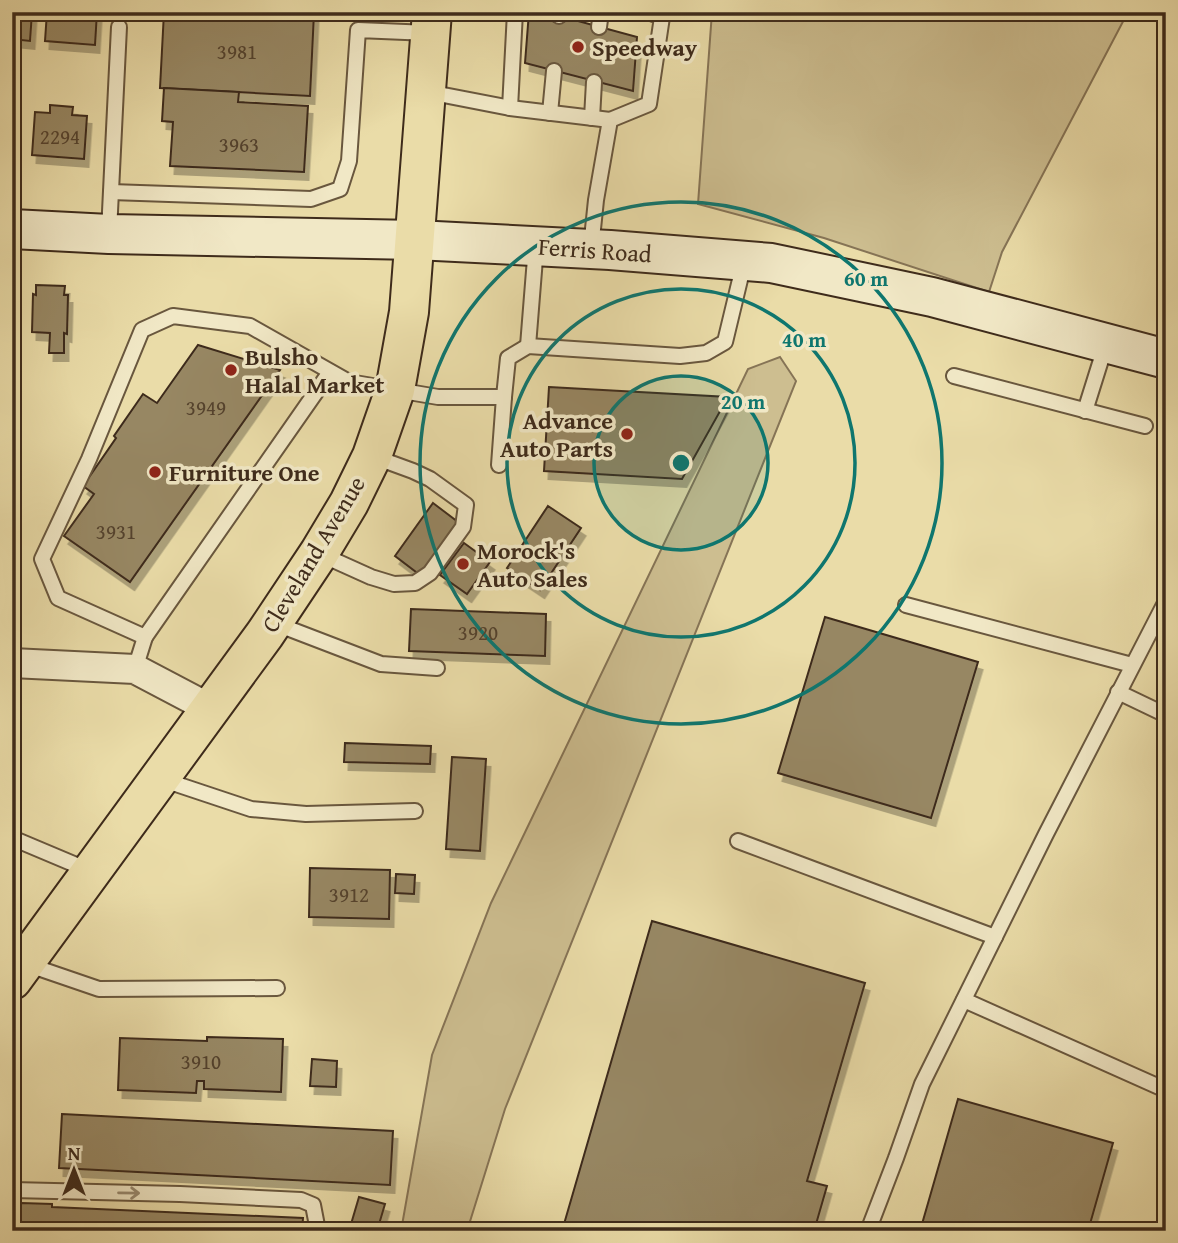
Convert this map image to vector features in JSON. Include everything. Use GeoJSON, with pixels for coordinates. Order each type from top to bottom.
{"type":"FeatureCollection","features":[{"type":"Feature","properties":{"kind":"main road","name":"Cleveland Avenue"},"geometry":{"type":"LineString","coordinates":[[18,972],[273,622],[349,503],[372,456],[395,390],[410,312],[431,23]]}},
{"type":"Feature","properties":{"kind":"main road","name":"Ferris Road"},"geometry":{"type":"LineString","coordinates":[[12,229],[109,234],[416,240],[591,249],[771,263],[932,297],[1166,359]]}},
{"type":"Feature","properties":{"kind":"street"},"geometry":{"type":"LineString","coordinates":[[12,663],[135,669],[211,709]]}},
{"type":"Feature","properties":{"kind":"lane"},"geometry":{"type":"LineString","coordinates":[[510,108],[515,12]]}},
{"type":"Feature","properties":{"kind":"lane"},"geometry":{"type":"LineString","coordinates":[[426,92],[510,108],[610,120],[649,104],[662,17],[648,12]]}},
{"type":"Feature","properties":{"kind":"lane"},"geometry":{"type":"LineString","coordinates":[[111,192],[312,198],[340,189],[349,161],[358,30],[431,23]]}},
{"type":"Feature","properties":{"kind":"lane"},"geometry":{"type":"LineString","coordinates":[[109,234],[118,27]]}},
{"type":"Feature","properties":{"kind":"lane"},"geometry":{"type":"LineString","coordinates":[[550,113],[554,71]]}},
{"type":"Feature","properties":{"kind":"lane"},"geometry":{"type":"LineString","coordinates":[[592,118],[594,82]]}},
{"type":"Feature","properties":{"kind":"lane"},"geometry":{"type":"LineString","coordinates":[[591,249],[596,200],[610,120]]}},
{"type":"Feature","properties":{"kind":"lane"},"geometry":{"type":"LineString","coordinates":[[528,346],[536,246]]}},
{"type":"Feature","properties":{"kind":"lane"},"geometry":{"type":"LineString","coordinates":[[499,465],[508,358],[528,346],[680,356],[706,353],[724,342],[744,261]]}},
{"type":"Feature","properties":{"kind":"lane"},"geometry":{"type":"LineString","coordinates":[[145,637],[58,598],[42,559],[89,459],[142,330],[173,316],[250,327],[349,382],[438,397],[505,397]]}},
{"type":"Feature","properties":{"kind":"lane"},"geometry":{"type":"LineString","coordinates":[[1085,411],[1107,343]]}},
{"type":"Feature","properties":{"kind":"lane"},"geometry":{"type":"LineString","coordinates":[[135,669],[145,637],[330,372]]}},
{"type":"Feature","properties":{"kind":"lane"},"geometry":{"type":"LineString","coordinates":[[954,376],[1144,426]]}},
{"type":"Feature","properties":{"kind":"lane"},"geometry":{"type":"LineString","coordinates":[[318,553],[371,577],[394,584],[415,583],[430,573],[463,527],[466,505],[430,479],[372,456]]}},
{"type":"Feature","properties":{"kind":"lane"},"geometry":{"type":"LineString","coordinates":[[868,1231],[922,1084],[1166,601]]}},
{"type":"Feature","properties":{"kind":"lane"},"geometry":{"type":"LineString","coordinates":[[906,605],[1132,665]]}},
{"type":"Feature","properties":{"kind":"lane"},"geometry":{"type":"LineString","coordinates":[[273,622],[381,663],[437,668]]}},
{"type":"Feature","properties":{"kind":"lane"},"geometry":{"type":"LineString","coordinates":[[1118,692],[1166,715]]}},
{"type":"Feature","properties":{"kind":"lane"},"geometry":{"type":"LineString","coordinates":[[160,779],[251,809],[306,814],[415,811]]}},
{"type":"Feature","properties":{"kind":"lane"},"geometry":{"type":"LineString","coordinates":[[12,838],[92,872]]}},
{"type":"Feature","properties":{"kind":"lane"},"geometry":{"type":"LineString","coordinates":[[738,841],[995,937]]}},
{"type":"Feature","properties":{"kind":"lane"},"geometry":{"type":"LineString","coordinates":[[18,972],[99,989],[277,988]]}},
{"type":"Feature","properties":{"kind":"lane"},"geometry":{"type":"LineString","coordinates":[[964,1000],[1166,1090]]}},
{"type":"Feature","properties":{"kind":"lane"},"geometry":{"type":"LineString","coordinates":[[12,1190],[302,1200],[313,1205],[318,1231]]}},
{"type":"Feature","properties":{"kind":"shaded area"},"geometry":{"type":"Polygon","coordinates":[[[712,12],[1128,12],[1002,252],[989,292],[824,238],[698,204],[712,12]]]}},
{"type":"Feature","properties":{"kind":"shaded area"},"geometry":{"type":"Polygon","coordinates":[[[780,357],[796,381],[505,1109],[467,1231],[401,1231],[432,1055],[491,903],[748,369],[780,357]]]}},
{"type":"Feature","properties":{"kind":"building"},"geometry":{"type":"Polygon","coordinates":[[[12,12],[32,12],[30,41],[12,39],[12,12]]]}},
{"type":"Feature","properties":{"kind":"building"},"geometry":{"type":"Polygon","coordinates":[[[47,12],[97,12],[95,45],[45,41],[47,12]]]}},
{"type":"Feature","properties":{"kind":"building"},"geometry":{"type":"Polygon","coordinates":[[[164,12],[314,13],[310,96],[160,88],[164,12]]]}},
{"type":"Feature","properties":{"kind":"building"},"geometry":{"type":"Polygon","coordinates":[[[529,12],[545,12],[637,37],[633,91],[525,63],[529,12]]]}},
{"type":"Feature","properties":{"kind":"building"},"geometry":{"type":"Polygon","coordinates":[[[164,88],[239,92],[238,102],[308,106],[304,172],[170,166],[173,122],[162,121],[164,88]]]}},
{"type":"Feature","properties":{"kind":"building"},"geometry":{"type":"Polygon","coordinates":[[[50,105],[73,107],[72,115],[87,116],[84,159],[32,155],[35,112],[50,113],[50,105]]]}},
{"type":"Feature","properties":{"kind":"building"},"geometry":{"type":"Polygon","coordinates":[[[36,285],[65,286],[64,295],[68,295],[64,353],[49,353],[50,333],[32,332],[33,294],[36,295],[36,285]]]}},
{"type":"Feature","properties":{"kind":"building"},"geometry":{"type":"Polygon","coordinates":[[[198,345],[280,370],[130,582],[64,536],[94,494],[83,486],[143,394],[157,403],[198,345]]]}},
{"type":"Feature","properties":{"kind":"building","name":"Advance Auto Parts"},"geometry":{"type":"Polygon","coordinates":[[[549,387],[728,397],[682,479],[544,471],[549,387]]]}},
{"type":"Feature","properties":{"kind":"building"},"geometry":{"type":"Polygon","coordinates":[[[433,503],[458,522],[420,575],[395,556],[433,503]]]}},
{"type":"Feature","properties":{"kind":"building"},"geometry":{"type":"Polygon","coordinates":[[[548,506],[581,528],[540,590],[507,568],[548,506]]]}},
{"type":"Feature","properties":{"kind":"building"},"geometry":{"type":"Polygon","coordinates":[[[464,543],[490,562],[467,594],[440,575],[464,543]]]}},
{"type":"Feature","properties":{"kind":"building"},"geometry":{"type":"Polygon","coordinates":[[[411,609],[546,614],[545,656],[409,651],[411,609]]]}},
{"type":"Feature","properties":{"kind":"building"},"geometry":{"type":"Polygon","coordinates":[[[825,617],[978,662],[931,818],[778,773],[825,617]]]}},
{"type":"Feature","properties":{"kind":"building"},"geometry":{"type":"Polygon","coordinates":[[[345,743],[431,746],[430,764],[344,762],[345,743]]]}},
{"type":"Feature","properties":{"kind":"building"},"geometry":{"type":"Polygon","coordinates":[[[452,757],[486,759],[480,851],[446,849],[452,757]]]}},
{"type":"Feature","properties":{"kind":"building"},"geometry":{"type":"Polygon","coordinates":[[[310,868],[390,870],[389,919],[309,917],[310,868]]]}},
{"type":"Feature","properties":{"kind":"building"},"geometry":{"type":"Polygon","coordinates":[[[396,874],[415,875],[414,894],[395,893],[396,874]]]}},
{"type":"Feature","properties":{"kind":"building"},"geometry":{"type":"Polygon","coordinates":[[[652,921],[865,983],[807,1181],[827,1186],[814,1231],[562,1231],[652,921]]]}},
{"type":"Feature","properties":{"kind":"building"},"geometry":{"type":"Polygon","coordinates":[[[207,1037],[283,1039],[281,1092],[204,1089],[204,1081],[197,1081],[196,1093],[118,1090],[120,1038],[207,1041],[207,1037]]]}},
{"type":"Feature","properties":{"kind":"building"},"geometry":{"type":"Polygon","coordinates":[[[312,1059],[337,1061],[336,1087],[310,1086],[312,1059]]]}},
{"type":"Feature","properties":{"kind":"building"},"geometry":{"type":"Polygon","coordinates":[[[958,1099],[1113,1143],[1088,1231],[920,1231],[958,1099]]]}},
{"type":"Feature","properties":{"kind":"building"},"geometry":{"type":"Polygon","coordinates":[[[62,1114],[393,1131],[390,1185],[59,1168],[62,1114]]]}},
{"type":"Feature","properties":{"kind":"building"},"geometry":{"type":"Polygon","coordinates":[[[359,1197],[385,1204],[377,1231],[349,1231],[359,1197]]]}},
{"type":"Feature","properties":{"kind":"building"},"geometry":{"type":"Polygon","coordinates":[[[21,1203],[52,1204],[52,1207],[303,1218],[302,1231],[20,1231],[21,1203]]]}},
{"type":"Feature","properties":{"kind":"building"},"geometry":{"type":"Polygon","coordinates":[[[509,1223],[536,1231],[507,1231],[509,1223]]]}},
{"type":"Feature","properties":{"kind":"place","name":"Speedway"},"geometry":{"type":"Point","coordinates":[578,47]}},
{"type":"Feature","properties":{"kind":"place","name":"Bulsho Halal Market"},"geometry":{"type":"Point","coordinates":[231,370]}},
{"type":"Feature","properties":{"kind":"place","name":"Advance Auto Parts"},"geometry":{"type":"Point","coordinates":[627,434]}},
{"type":"Feature","properties":{"kind":"place","name":"Furniture One"},"geometry":{"type":"Point","coordinates":[155,472]}},
{"type":"Feature","properties":{"kind":"place","name":"Morock's Auto Sales"},"geometry":{"type":"Point","coordinates":[463,564]}}]}
